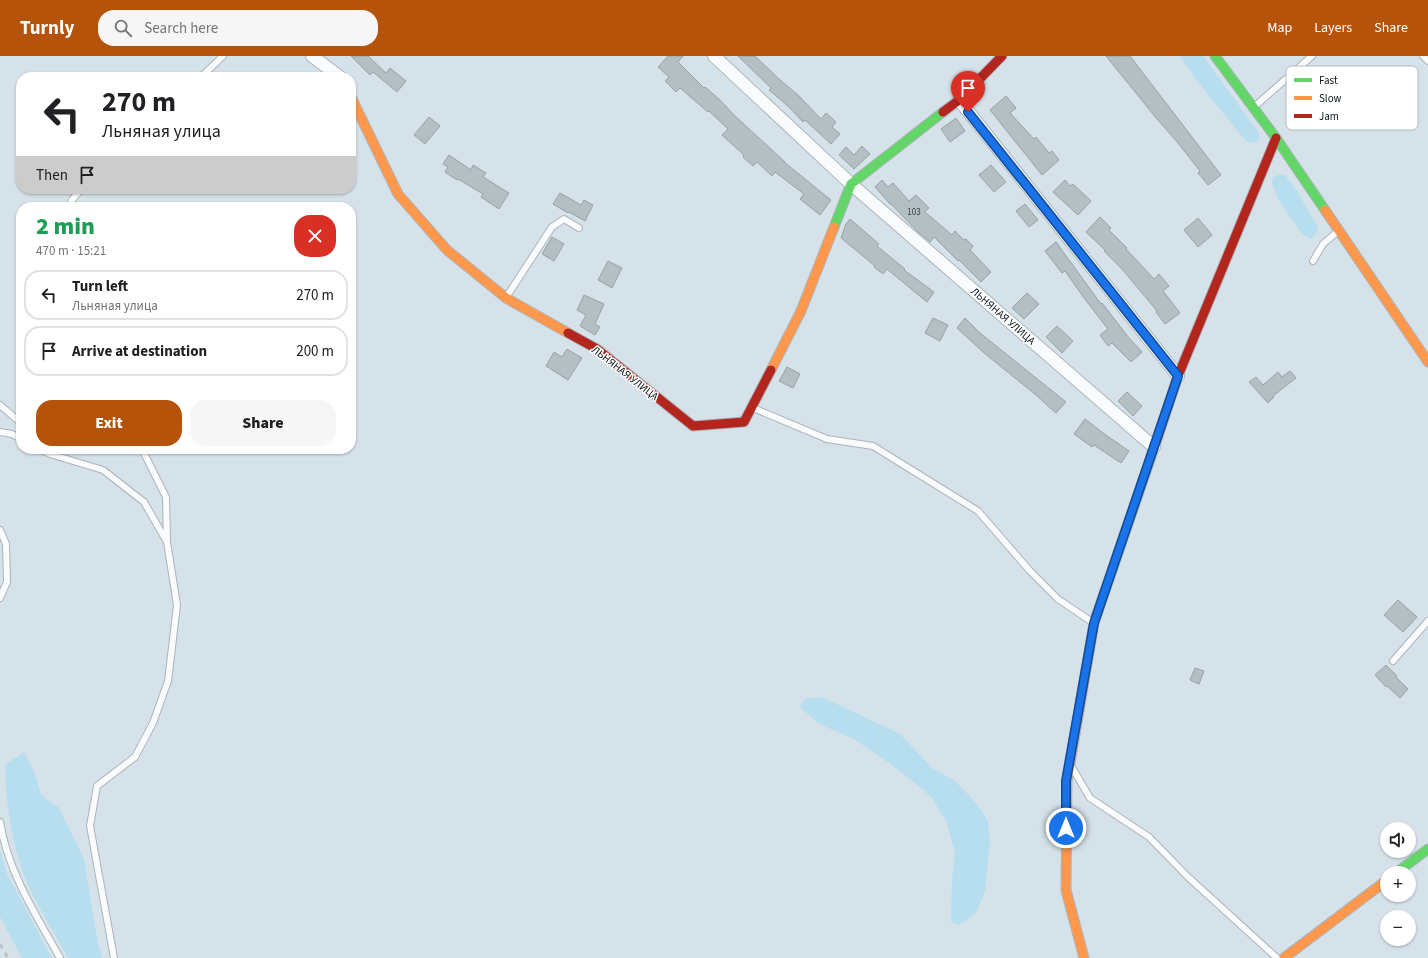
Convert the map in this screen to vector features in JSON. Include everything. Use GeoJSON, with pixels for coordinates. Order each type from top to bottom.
{"type":"FeatureCollection","features":[{"type":"Feature","properties":{"kind":"street"},"geometry":{"type":"LineString","coordinates":[[312,56],[333,72]]}},
{"type":"Feature","properties":{"kind":"street","name":"ЛЬНЯНАЯ УЛИЦА"},"geometry":{"type":"LineString","coordinates":[[714,56],[851,184],[1154,447]]}},
{"type":"Feature","properties":{"kind":"street"},"geometry":{"type":"LineString","coordinates":[[851,184],[959,100],[1002,56]]}},
{"type":"Feature","properties":{"kind":"street"},"geometry":{"type":"LineString","coordinates":[[1217,57],[1276,138],[1428,362]]}},
{"type":"Feature","properties":{"kind":"street"},"geometry":{"type":"LineString","coordinates":[[959,100],[1178,376]]}},
{"type":"Feature","properties":{"kind":"street","name":"ЛЬНЯНАЯ УЛИЦА"},"geometry":{"type":"LineString","coordinates":[[356,107],[398,194],[447,250],[506,298],[597,349],[692,426],[744,422],[801,311],[851,184]]}},
{"type":"Feature","properties":{"kind":"street"},"geometry":{"type":"LineString","coordinates":[[1084,958],[1066,890],[1066,781],[1094,623],[1178,376],[1276,138]]}},
{"type":"Feature","properties":{"kind":"street"},"geometry":{"type":"LineString","coordinates":[[1405,866],[1428,849]]}},
{"type":"Feature","properties":{"kind":"street"},"geometry":{"type":"LineString","coordinates":[[1284,958],[1380,885]]}},
{"type":"Feature","properties":{"kind":"lane"},"geometry":{"type":"LineString","coordinates":[[206,72],[223,56]]}},
{"type":"Feature","properties":{"kind":"lane"},"geometry":{"type":"LineString","coordinates":[[1301,66],[1312,56]]}},
{"type":"Feature","properties":{"kind":"lane"},"geometry":{"type":"LineString","coordinates":[[1423,56],[1428,61]]}},
{"type":"Feature","properties":{"kind":"lane"},"geometry":{"type":"LineString","coordinates":[[1254,107],[1286,79]]}},
{"type":"Feature","properties":{"kind":"lane"},"geometry":{"type":"LineString","coordinates":[[506,298],[552,227],[564,219],[579,228]]}},
{"type":"Feature","properties":{"kind":"lane"},"geometry":{"type":"LineString","coordinates":[[1313,262],[1323,244],[1338,230]]}},
{"type":"Feature","properties":{"kind":"lane"},"geometry":{"type":"LineString","coordinates":[[0,405],[16,419]]}},
{"type":"Feature","properties":{"kind":"lane"},"geometry":{"type":"LineString","coordinates":[[751,408],[827,439],[873,446],[978,511],[1030,571],[1058,599],[1094,623]]}},
{"type":"Feature","properties":{"kind":"lane"},"geometry":{"type":"LineString","coordinates":[[0,432],[16,436]]}},
{"type":"Feature","properties":{"kind":"lane"},"geometry":{"type":"LineString","coordinates":[[50,454],[103,470],[144,502],[167,542]]}},
{"type":"Feature","properties":{"kind":"lane"},"geometry":{"type":"LineString","coordinates":[[114,958],[90,826],[97,786],[135,757],[153,722],[168,681],[178,605],[167,542],[166,497],[144,454]]}},
{"type":"Feature","properties":{"kind":"lane"},"geometry":{"type":"LineString","coordinates":[[0,530],[6,544],[8,582],[0,598]]}},
{"type":"Feature","properties":{"kind":"lane"},"geometry":{"type":"LineString","coordinates":[[1393,661],[1428,621]]}},
{"type":"Feature","properties":{"kind":"lane"},"geometry":{"type":"LineString","coordinates":[[1069,763],[1090,798],[1149,837],[1188,876],[1277,958]]}},
{"type":"Feature","properties":{"kind":"lane"},"geometry":{"type":"LineString","coordinates":[[0,822],[3,842],[19,883],[60,958]]}},
{"type":"Feature","properties":{"kind":"shaded area"},"geometry":{"type":"Polygon","coordinates":[[[1180,56],[1203,56],[1259,133],[1259,139],[1255,143],[1246,141],[1197,81],[1180,56]]]}},
{"type":"Feature","properties":{"kind":"shaded area"},"geometry":{"type":"Polygon","coordinates":[[[1285,175],[1295,188],[1318,227],[1315,236],[1310,239],[1302,234],[1278,199],[1272,183],[1273,177],[1285,175]]]}},
{"type":"Feature","properties":{"kind":"shaded area"},"geometry":{"type":"Polygon","coordinates":[[[822,697],[900,734],[932,768],[955,781],[976,803],[988,821],[990,841],[985,891],[976,913],[958,925],[951,922],[952,879],[955,853],[947,823],[932,798],[914,782],[854,739],[819,724],[800,707],[805,699],[822,697]]]}},
{"type":"Feature","properties":{"kind":"shaded area"},"geometry":{"type":"Polygon","coordinates":[[[24,752],[34,771],[41,795],[59,808],[84,859],[98,944],[102,958],[68,958],[37,903],[22,871],[8,811],[5,765],[24,752]]]}},
{"type":"Feature","properties":{"kind":"shaded area"},"geometry":{"type":"Polygon","coordinates":[[[0,850],[7,874],[52,958],[22,958],[0,917],[0,850]]]}},
{"type":"Feature","properties":{"kind":"building"},"geometry":{"type":"Polygon","coordinates":[[[351,56],[368,56],[386,73],[390,68],[406,81],[397,92],[373,72],[370,75],[351,56]]]}},
{"type":"Feature","properties":{"kind":"building"},"geometry":{"type":"Polygon","coordinates":[[[668,56],[683,56],[678,62],[704,88],[705,87],[720,100],[784,162],[831,200],[820,215],[800,199],[804,194],[775,172],[772,176],[757,162],[753,166],[743,157],[744,155],[722,135],[728,129],[709,111],[708,112],[680,88],[676,92],[665,81],[669,77],[658,67],[668,56]]]}},
{"type":"Feature","properties":{"kind":"building"},"geometry":{"type":"Polygon","coordinates":[[[738,56],[755,56],[799,96],[821,119],[826,113],[836,122],[832,127],[840,134],[831,144],[805,120],[803,122],[788,106],[769,90],[771,88],[738,56]]]}},
{"type":"Feature","properties":{"kind":"building"},"geometry":{"type":"Polygon","coordinates":[[[1106,56],[1130,56],[1221,175],[1208,185],[1198,173],[1200,171],[1178,143],[1106,56]]]}},
{"type":"Feature","properties":{"kind":"building"},"geometry":{"type":"Polygon","coordinates":[[[1006,96],[1016,108],[1010,113],[1034,139],[1036,137],[1049,153],[1052,151],[1059,160],[1042,175],[990,110],[1006,96]]]}},
{"type":"Feature","properties":{"kind":"building"},"geometry":{"type":"Polygon","coordinates":[[[429,117],[440,126],[425,144],[414,135],[429,117]]]}},
{"type":"Feature","properties":{"kind":"building"},"geometry":{"type":"Polygon","coordinates":[[[956,118],[965,131],[950,142],[941,129],[956,118]]]}},
{"type":"Feature","properties":{"kind":"building"},"geometry":{"type":"Polygon","coordinates":[[[862,146],[870,154],[854,169],[839,155],[846,147],[854,155],[862,146]]]}},
{"type":"Feature","properties":{"kind":"building"},"geometry":{"type":"Polygon","coordinates":[[[449,155],[471,170],[473,165],[486,173],[483,177],[509,193],[499,209],[481,197],[483,194],[445,172],[448,167],[443,164],[449,155]]]}},
{"type":"Feature","properties":{"kind":"building"},"geometry":{"type":"Polygon","coordinates":[[[991,165],[1006,182],[994,192],[979,175],[991,165]]]}},
{"type":"Feature","properties":{"kind":"building"},"geometry":{"type":"Polygon","coordinates":[[[882,180],[888,187],[893,183],[909,201],[916,195],[929,208],[925,212],[952,235],[955,231],[964,240],[966,239],[973,246],[970,250],[991,272],[981,282],[934,237],[930,242],[890,204],[875,187],[882,180]]]}},
{"type":"Feature","properties":{"kind":"building"},"geometry":{"type":"Polygon","coordinates":[[[1065,180],[1070,186],[1073,184],[1091,201],[1078,215],[1053,192],[1065,180]]]}},
{"type":"Feature","properties":{"kind":"building"},"geometry":{"type":"Polygon","coordinates":[[[560,193],[581,205],[584,200],[593,205],[585,221],[553,204],[560,193]]]}},
{"type":"Feature","properties":{"kind":"building"},"geometry":{"type":"Polygon","coordinates":[[[1025,204],[1038,220],[1029,227],[1016,211],[1025,204]]]}},
{"type":"Feature","properties":{"kind":"building"},"geometry":{"type":"Polygon","coordinates":[[[1100,217],[1111,228],[1109,230],[1154,279],[1159,274],[1169,286],[1163,291],[1180,313],[1165,324],[1156,312],[1157,311],[1122,269],[1086,232],[1100,217]]]}},
{"type":"Feature","properties":{"kind":"building"},"geometry":{"type":"Polygon","coordinates":[[[1198,218],[1212,235],[1198,247],[1184,230],[1198,218]]]}},
{"type":"Feature","properties":{"kind":"building"},"geometry":{"type":"Polygon","coordinates":[[[850,219],[879,244],[877,246],[905,269],[904,270],[934,292],[927,302],[887,269],[883,274],[841,238],[846,224],[850,219]]]}},
{"type":"Feature","properties":{"kind":"building"},"geometry":{"type":"Polygon","coordinates":[[[552,237],[564,244],[554,261],[542,254],[552,237]]]}},
{"type":"Feature","properties":{"kind":"building"},"geometry":{"type":"Polygon","coordinates":[[[1056,242],[1101,304],[1102,303],[1129,338],[1142,352],[1131,362],[1112,343],[1108,346],[1100,335],[1108,329],[1065,271],[1062,273],[1045,251],[1056,242]]]}},
{"type":"Feature","properties":{"kind":"building"},"geometry":{"type":"Polygon","coordinates":[[[608,261],[622,268],[612,288],[598,280],[608,261]]]}},
{"type":"Feature","properties":{"kind":"building"},"geometry":{"type":"Polygon","coordinates":[[[1027,293],[1039,304],[1024,319],[1012,308],[1027,293]]]}},
{"type":"Feature","properties":{"kind":"building"},"geometry":{"type":"Polygon","coordinates":[[[584,295],[604,304],[595,324],[600,327],[595,335],[580,326],[586,315],[577,310],[584,295]]]}},
{"type":"Feature","properties":{"kind":"building"},"geometry":{"type":"Polygon","coordinates":[[[933,318],[948,325],[940,341],[925,333],[933,318]]]}},
{"type":"Feature","properties":{"kind":"building"},"geometry":{"type":"Polygon","coordinates":[[[965,318],[980,333],[1066,402],[1056,413],[983,352],[957,328],[965,318]]]}},
{"type":"Feature","properties":{"kind":"building"},"geometry":{"type":"Polygon","coordinates":[[[1057,326],[1073,341],[1062,353],[1046,337],[1057,326]]]}},
{"type":"Feature","properties":{"kind":"building"},"geometry":{"type":"Polygon","coordinates":[[[567,349],[582,358],[568,380],[546,366],[554,352],[562,357],[567,349]]]}},
{"type":"Feature","properties":{"kind":"building"},"geometry":{"type":"Polygon","coordinates":[[[787,367],[800,374],[793,388],[779,381],[787,367]]]}},
{"type":"Feature","properties":{"kind":"building"},"geometry":{"type":"Polygon","coordinates":[[[1290,371],[1296,378],[1273,396],[1274,397],[1268,403],[1249,382],[1256,377],[1263,385],[1278,372],[1282,377],[1290,371]]]}},
{"type":"Feature","properties":{"kind":"building"},"geometry":{"type":"Polygon","coordinates":[[[1127,392],[1142,406],[1133,416],[1118,401],[1127,392]]]}},
{"type":"Feature","properties":{"kind":"building"},"geometry":{"type":"Polygon","coordinates":[[[1085,419],[1129,451],[1121,463],[1094,445],[1092,447],[1074,434],[1085,419]]]}},
{"type":"Feature","properties":{"kind":"building"},"geometry":{"type":"Polygon","coordinates":[[[1398,600],[1417,617],[1403,632],[1384,615],[1398,600]]]}},
{"type":"Feature","properties":{"kind":"building"},"geometry":{"type":"Polygon","coordinates":[[[1386,665],[1408,689],[1400,698],[1387,686],[1386,687],[1375,675],[1386,665]]]}},
{"type":"Feature","properties":{"kind":"building"},"geometry":{"type":"Polygon","coordinates":[[[1195,668],[1204,671],[1199,684],[1190,680],[1195,668]]]}},
{"type":"Feature","properties":{"kind":"railway"},"geometry":{"type":"LineString","coordinates":[[0,944],[8,958]]}},
{"type":"Feature","properties":{"kind":"traffic: fast"},"geometry":{"type":"LineString","coordinates":[[1215,56],[1276,138],[1325,210]]}},
{"type":"Feature","properties":{"kind":"traffic: fast"},"geometry":{"type":"LineString","coordinates":[[834,227],[851,184],[943,112]]}},
{"type":"Feature","properties":{"kind":"traffic: fast"},"geometry":{"type":"LineString","coordinates":[[1097,614],[1153,451]]}},
{"type":"Feature","properties":{"kind":"traffic: fast"},"geometry":{"type":"LineString","coordinates":[[1405,866],[1428,849]]}},
{"type":"Feature","properties":{"kind":"traffic: slow"},"geometry":{"type":"LineString","coordinates":[[356,107],[398,194],[447,250],[506,298],[568,333]]}},
{"type":"Feature","properties":{"kind":"traffic: slow"},"geometry":{"type":"LineString","coordinates":[[1325,210],[1428,362]]}},
{"type":"Feature","properties":{"kind":"traffic: slow"},"geometry":{"type":"LineString","coordinates":[[771,370],[801,311],[834,227]]}},
{"type":"Feature","properties":{"kind":"traffic: slow"},"geometry":{"type":"LineString","coordinates":[[1084,958],[1066,890],[1067,781],[1094,623],[1097,614]]}},
{"type":"Feature","properties":{"kind":"traffic: slow"},"geometry":{"type":"LineString","coordinates":[[1284,958],[1380,885]]}},
{"type":"Feature","properties":{"kind":"traffic: jam"},"geometry":{"type":"LineString","coordinates":[[943,112],[959,100],[1002,56]]}},
{"type":"Feature","properties":{"kind":"traffic: jam"},"geometry":{"type":"LineString","coordinates":[[1153,451],[1178,376],[1276,138]]}},
{"type":"Feature","properties":{"kind":"traffic: jam"},"geometry":{"type":"LineString","coordinates":[[568,333],[597,349],[693,426],[744,422],[771,370]]}},
{"type":"Feature","properties":{"kind":"route"},"geometry":{"type":"LineString","coordinates":[[968,112],[1178,376],[1094,623],[1066,781],[1066,828]]}}]}
